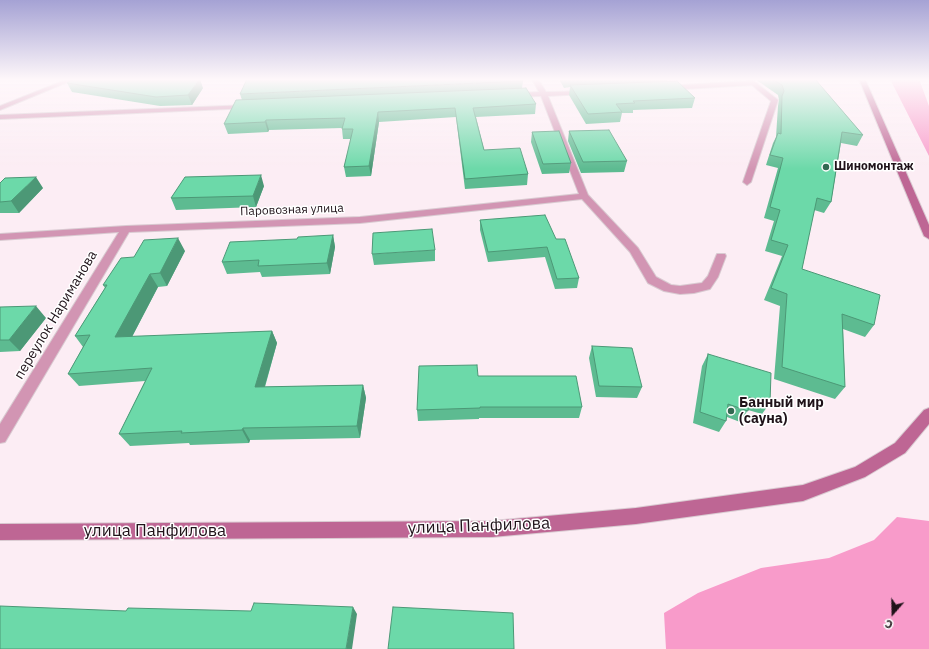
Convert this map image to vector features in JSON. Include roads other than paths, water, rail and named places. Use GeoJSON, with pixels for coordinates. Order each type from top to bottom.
{"type":"FeatureCollection","features":[{"type":"Feature","properties":{"kind":"main road"},"geometry":{"type":"LineString","coordinates":[[875,109],[929,236]]}},
{"type":"Feature","properties":{"kind":"main road","name":"улица Панфилова"},"geometry":{"type":"LineString","coordinates":[[0,532],[492,529],[636,516],[803,493],[860,472],[900,448],[929,414]]}},
{"type":"Feature","properties":{"kind":"street"},"geometry":{"type":"LineString","coordinates":[[0,117],[181,109]]}},
{"type":"Feature","properties":{"kind":"street"},"geometry":{"type":"LineString","coordinates":[[550,109],[584,196],[634,250],[652,280],[668,288],[694,289],[706,286],[713,277],[721,256]]}},
{"type":"Feature","properties":{"kind":"street"},"geometry":{"type":"LineString","coordinates":[[747,182],[772,109]]}},
{"type":"Feature","properties":{"kind":"street","name":"Паровозная улица"},"geometry":{"type":"LineString","coordinates":[[0,238],[126,229],[360,220],[584,196]]}},
{"type":"Feature","properties":{"kind":"street","name":"переулок Нариманова"},"geometry":{"type":"LineString","coordinates":[[0,437],[126,229]]}},
{"type":"Feature","properties":{"kind":"place","name":"Шиномонтаж"},"geometry":{"type":"Point","coordinates":[826,167]}},
{"type":"Feature","properties":{"kind":"place","name":"Банный мир (сауна)"},"geometry":{"type":"Point","coordinates":[731,411]}}]}
